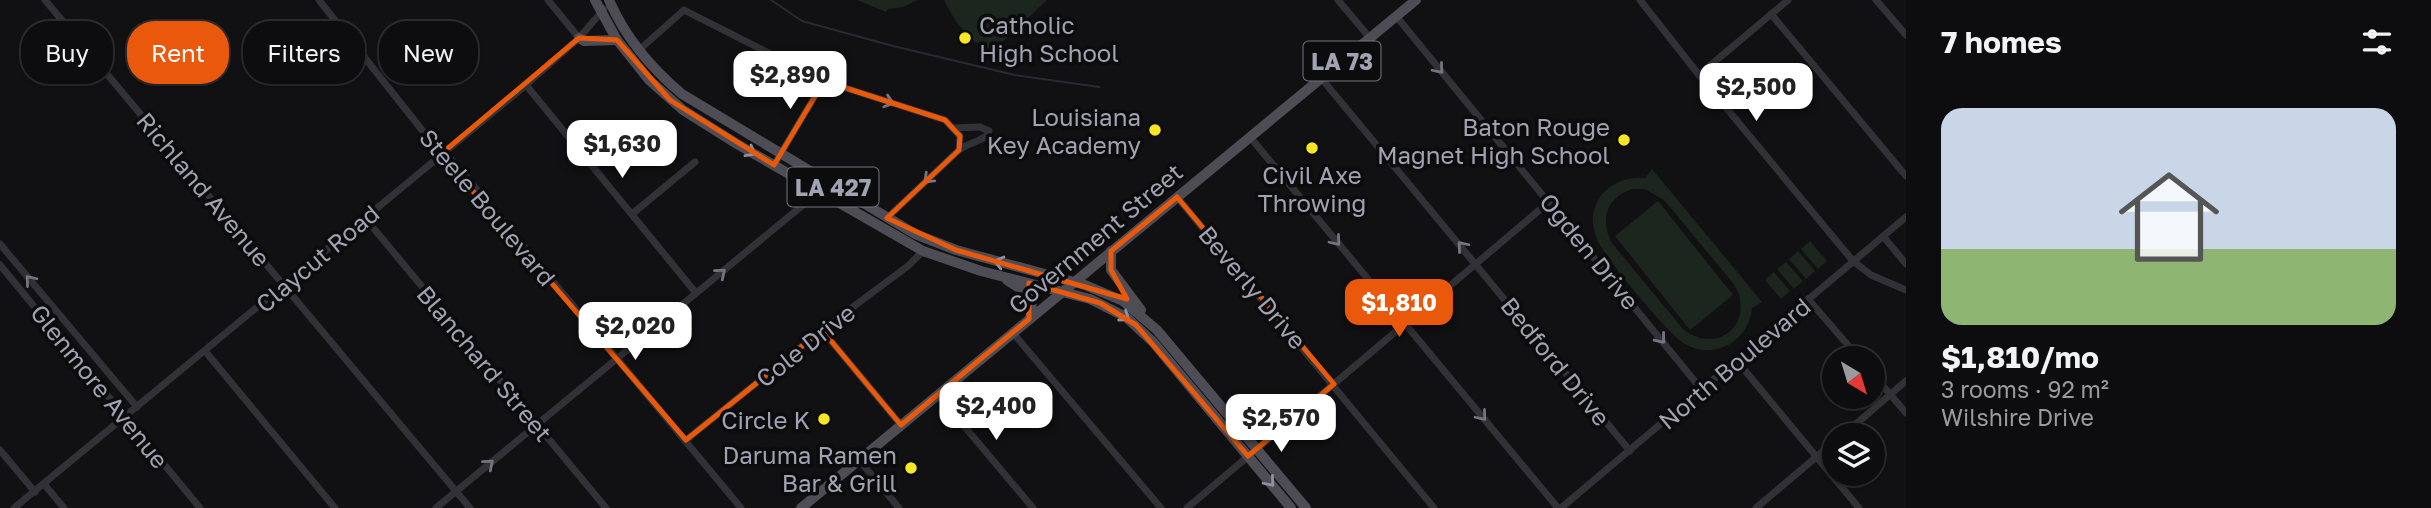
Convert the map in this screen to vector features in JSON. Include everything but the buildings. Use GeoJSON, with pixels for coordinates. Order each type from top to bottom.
{"type":"FeatureCollection","features":[{"type":"Feature","properties":{"kind":"main road","name":"LA 427"},"geometry":{"type":"LineString","coordinates":[[595,0],[617,40],[639,69],[670,100],[704,124],[923,251],[953,262],[1063,292]]}},
{"type":"Feature","properties":{"kind":"main road","name":"Government Street"},"geometry":{"type":"LineString","coordinates":[[801,508],[1416,0]]}},
{"type":"Feature","properties":{"kind":"main road","name":"LA 427"},"geometry":{"type":"LineString","coordinates":[[611,1],[622,27],[639,50],[682,94],[820,179],[915,234],[956,250],[1074,282],[1116,297],[1144,317],[1306,508]]}},
{"type":"Feature","properties":{"kind":"main road"},"geometry":{"type":"LineString","coordinates":[[579,38],[584,41],[617,40]]}},
{"type":"Feature","properties":{"kind":"main road"},"geometry":{"type":"LineString","coordinates":[[1111,251],[1111,270],[1144,317]]}},
{"type":"Feature","properties":{"kind":"main road"},"geometry":{"type":"LineString","coordinates":[[1001,276],[1031,297],[1033,305],[1030,319]]}},
{"type":"Feature","properties":{"kind":"main road"},"geometry":{"type":"LineString","coordinates":[[1063,292],[1100,303],[1136,324],[1291,508]]}},
{"type":"Feature","properties":{"kind":"street","name":"Richland Avenue"},"geometry":{"type":"LineString","coordinates":[[45,0],[470,508]]}},
{"type":"Feature","properties":{"kind":"street","name":"Steele Boulevard"},"geometry":{"type":"LineString","coordinates":[[318,0],[441,154],[453,161],[741,508]]}},
{"type":"Feature","properties":{"kind":"street"},"geometry":{"type":"LineString","coordinates":[[548,0],[579,38]]}},
{"type":"Feature","properties":{"kind":"street"},"geometry":{"type":"LineString","coordinates":[[1338,0],[1370,38]]}},
{"type":"Feature","properties":{"kind":"street"},"geometry":{"type":"LineString","coordinates":[[1699,75],[1788,0]]}},
{"type":"Feature","properties":{"kind":"street"},"geometry":{"type":"LineString","coordinates":[[1876,0],[1906,35]]}},
{"type":"Feature","properties":{"kind":"street","name":"Claycut Road"},"geometry":{"type":"LineString","coordinates":[[15,508],[526,85],[579,38],[611,1]]}},
{"type":"Feature","properties":{"kind":"street"},"geometry":{"type":"LineString","coordinates":[[1642,1],[1699,75],[1853,261],[1871,275],[1906,290]]}},
{"type":"Feature","properties":{"kind":"street"},"geometry":{"type":"LineString","coordinates":[[639,50],[684,10],[824,81],[946,120],[960,136],[958,150]]}},
{"type":"Feature","properties":{"kind":"street"},"geometry":{"type":"LineString","coordinates":[[1771,14],[1906,176]]}},
{"type":"Feature","properties":{"kind":"street","name":"Ogden Drive"},"geometry":{"type":"LineString","coordinates":[[1396,16],[1702,390]]}},
{"type":"Feature","properties":{"kind":"street","name":"Bedford Drive"},"geometry":{"type":"LineString","coordinates":[[1321,78],[1630,451]]}},
{"type":"Feature","properties":{"kind":"street"},"geometry":{"type":"LineString","coordinates":[[774,165],[824,81]]}},
{"type":"Feature","properties":{"kind":"street"},"geometry":{"type":"LineString","coordinates":[[526,85],[696,293]]}},
{"type":"Feature","properties":{"kind":"street"},"geometry":{"type":"LineString","coordinates":[[887,218],[958,150],[984,138],[989,131],[980,127],[954,128]]}},
{"type":"Feature","properties":{"kind":"street"},"geometry":{"type":"LineString","coordinates":[[1250,137],[1560,508]]}},
{"type":"Feature","properties":{"kind":"street"},"geometry":{"type":"LineString","coordinates":[[632,214],[695,162]]}},
{"type":"Feature","properties":{"kind":"street"},"geometry":{"type":"LineString","coordinates":[[436,508],[815,195],[820,179]]}},
{"type":"Feature","properties":{"kind":"street","name":"Beverly Drive"},"geometry":{"type":"LineString","coordinates":[[1177,197],[1434,508]]}},
{"type":"Feature","properties":{"kind":"street"},"geometry":{"type":"LineString","coordinates":[[1187,508],[1549,201]]}},
{"type":"Feature","properties":{"kind":"street","name":"North Boulevard"},"geometry":{"type":"LineString","coordinates":[[1560,508],[1906,217]]}},
{"type":"Feature","properties":{"kind":"street","name":"Blanchard Street"},"geometry":{"type":"LineString","coordinates":[[365,218],[606,508]]}},
{"type":"Feature","properties":{"kind":"street"},"geometry":{"type":"LineString","coordinates":[[1883,236],[1906,264]]}},
{"type":"Feature","properties":{"kind":"street","name":"Glenmore Avenue"},"geometry":{"type":"LineString","coordinates":[[0,244],[137,407]]}},
{"type":"Feature","properties":{"kind":"street","name":"Cole Drive"},"geometry":{"type":"LineString","coordinates":[[686,440],[822,330],[908,266],[923,251]]}},
{"type":"Feature","properties":{"kind":"street","name":"Glenmore Avenue"},"geometry":{"type":"LineString","coordinates":[[0,265],[200,508]]}},
{"type":"Feature","properties":{"kind":"street"},"geometry":{"type":"LineString","coordinates":[[1808,299],[1849,346]]}},
{"type":"Feature","properties":{"kind":"street"},"geometry":{"type":"LineString","coordinates":[[822,330],[901,425]]}},
{"type":"Feature","properties":{"kind":"street"},"geometry":{"type":"LineString","coordinates":[[1013,333],[1161,508]]}},
{"type":"Feature","properties":{"kind":"street"},"geometry":{"type":"LineString","coordinates":[[205,351],[335,508]]}},
{"type":"Feature","properties":{"kind":"street"},"geometry":{"type":"LineString","coordinates":[[1737,361],[1859,508]]}},
{"type":"Feature","properties":{"kind":"street"},"geometry":{"type":"LineString","coordinates":[[1857,423],[1906,381]]}},
{"type":"Feature","properties":{"kind":"street"},"geometry":{"type":"LineString","coordinates":[[1885,387],[1906,413]]}},
{"type":"Feature","properties":{"kind":"street"},"geometry":{"type":"LineString","coordinates":[[938,395],[1033,508]]}},
{"type":"Feature","properties":{"kind":"street"},"geometry":{"type":"LineString","coordinates":[[0,450],[34,492]]}},
{"type":"Feature","properties":{"kind":"street"},"geometry":{"type":"LineString","coordinates":[[1756,508],[1822,453]]}},
{"type":"Feature","properties":{"kind":"street"},"geometry":{"type":"LineString","coordinates":[[859,460],[899,508]]}},
{"type":"Feature","properties":{"kind":"street"},"geometry":{"type":"LineString","coordinates":[[44,484],[64,508]]}},
{"type":"Feature","properties":{"kind":"highlighted area"},"geometry":{"type":"Polygon","coordinates":[[[579,38],[617,40],[670,100],[774,165],[824,81],[945,120],[960,136],[959,150],[887,218],[956,250],[1127,299],[1111,270],[1111,251],[1177,197],[1334,384],[1248,456],[1136,325],[1100,303],[1029,283],[1029,319],[901,425],[822,330],[686,440],[441,154],[579,38]]]}},
{"type":"Feature","properties":{"kind":"shaded area"},"geometry":{"type":"Polygon","coordinates":[[[857,0],[917,0],[886,12],[857,0]]]}},
{"type":"Feature","properties":{"kind":"shaded area"},"geometry":{"type":"Polygon","coordinates":[[[944,0],[1047,0],[993,51],[970,38],[944,0]]]}},
{"type":"Feature","properties":{"kind":"shaded area"},"geometry":{"type":"Polygon","coordinates":[[[1652,169],[1762,302],[1752,308],[1744,331],[1727,346],[1705,350],[1682,342],[1636,293],[1597,239],[1593,214],[1602,194],[1621,181],[1645,178],[1652,169]],[[1633,189],[1617,197],[1612,203],[1606,217],[1611,242],[1683,329],[1696,337],[1721,337],[1737,322],[1741,310],[1733,283],[1664,200],[1645,189],[1633,189]]]}},
{"type":"Feature","properties":{"kind":"shaded area"},"geometry":{"type":"Polygon","coordinates":[[[1658,201],[1733,295],[1690,330],[1615,236],[1658,201]]]}},
{"type":"Feature","properties":{"kind":"shaded area"},"geometry":{"type":"Polygon","coordinates":[[[1810,241],[1827,261],[1818,269],[1801,249],[1810,241]]]}},
{"type":"Feature","properties":{"kind":"shaded area"},"geometry":{"type":"Polygon","coordinates":[[[1798,251],[1815,271],[1806,279],[1789,259],[1798,251]]]}},
{"type":"Feature","properties":{"kind":"shaded area"},"geometry":{"type":"Polygon","coordinates":[[[1786,262],[1803,281],[1794,289],[1777,269],[1786,262]]]}},
{"type":"Feature","properties":{"kind":"shaded area"},"geometry":{"type":"Polygon","coordinates":[[[1774,272],[1790,291],[1781,299],[1765,280],[1774,272]]]}},
{"type":"Feature","properties":{"kind":"waterway"},"geometry":{"type":"LineString","coordinates":[[771,0],[802,21],[893,46],[1015,75],[1099,87]]}},
{"type":"Feature","properties":{"kind":"place","name":"Catholic High School"},"geometry":{"type":"Point","coordinates":[965,38]}},
{"type":"Feature","properties":{"kind":"place","name":"Louisiana Key Academy"},"geometry":{"type":"Point","coordinates":[1155,130]}},
{"type":"Feature","properties":{"kind":"place","name":"Baton Rouge Magnet High School"},"geometry":{"type":"Point","coordinates":[1624,140]}},
{"type":"Feature","properties":{"kind":"place","name":"Civil Axe Throwing"},"geometry":{"type":"Point","coordinates":[1312,148]}},
{"type":"Feature","properties":{"kind":"place","name":"Circle K"},"geometry":{"type":"Point","coordinates":[824,419]}},
{"type":"Feature","properties":{"kind":"place","name":"Daruma Ramen Bar & Grill"},"geometry":{"type":"Point","coordinates":[911,468]}}]}
